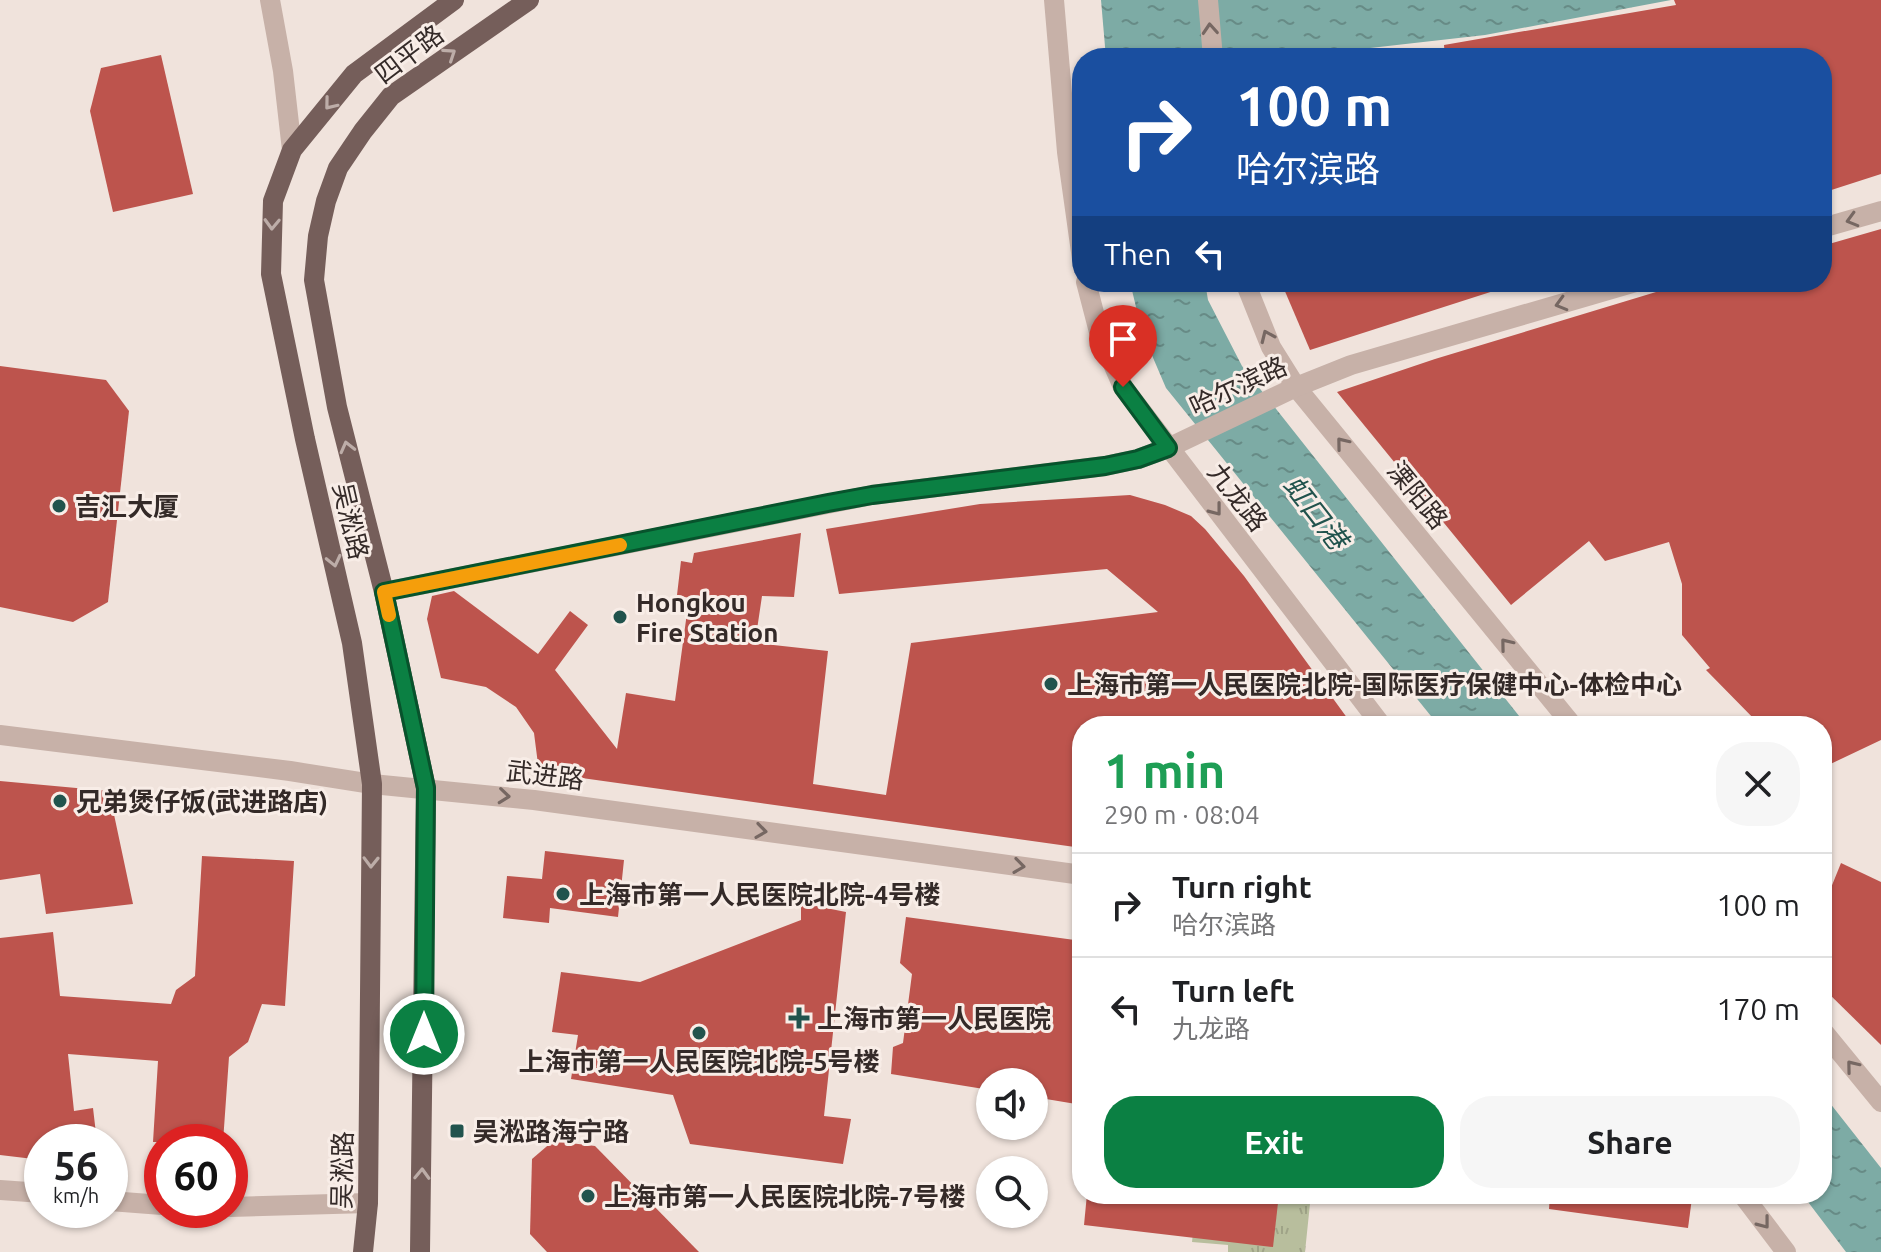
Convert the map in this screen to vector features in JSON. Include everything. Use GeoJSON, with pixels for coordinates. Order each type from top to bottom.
{"type":"FeatureCollection","features":[{"type":"Feature","properties":{"kind":"main road","name":"四平路"},"geometry":{"type":"LineString","coordinates":[[292,150],[354,74],[454,0]]}},
{"type":"Feature","properties":{"kind":"main road","name":"四平路"},"geometry":{"type":"LineString","coordinates":[[338,168],[391,96],[529,0]]}},
{"type":"Feature","properties":{"kind":"main road","name":"吴淞路"},"geometry":{"type":"LineString","coordinates":[[292,150],[273,201],[271,274],[305,439],[346,613],[372,784],[368,1203],[362,1246]]}},
{"type":"Feature","properties":{"kind":"main road","name":"吴淞路"},"geometry":{"type":"LineString","coordinates":[[338,168],[323,213],[314,280],[337,407],[384,592],[426,788],[420,1252]]}},
{"type":"Feature","properties":{"kind":"street","name":"吴淞路"},"geometry":{"type":"LineString","coordinates":[[270,0],[283,71],[292,150]]}},
{"type":"Feature","properties":{"kind":"street"},"geometry":{"type":"LineString","coordinates":[[1054,0],[1072,188]]}},
{"type":"Feature","properties":{"kind":"street"},"geometry":{"type":"LineString","coordinates":[[1208,0],[1212,48]]}},
{"type":"Feature","properties":{"kind":"street"},"geometry":{"type":"LineString","coordinates":[[1832,225],[1881,211]]}},
{"type":"Feature","properties":{"kind":"street","name":"九龙路"},"geometry":{"type":"LineString","coordinates":[[1089,292],[1099,332],[1123,387],[1374,716]]}},
{"type":"Feature","properties":{"kind":"street","name":"溧阳路"},"geometry":{"type":"LineString","coordinates":[[1249,292],[1271,347],[1296,387],[1565,716]]}},
{"type":"Feature","properties":{"kind":"street","name":"哈尔滨路"},"geometry":{"type":"LineString","coordinates":[[384,592],[832,502],[1138,459],[1351,365],[1602,292]]}},
{"type":"Feature","properties":{"kind":"street","name":"武进路"},"geometry":{"type":"LineString","coordinates":[[0,735],[372,784],[548,801],[1072,874]]}},
{"type":"Feature","properties":{"kind":"street"},"geometry":{"type":"LineString","coordinates":[[1832,1042],[1881,1102]]}},
{"type":"Feature","properties":{"kind":"street"},"geometry":{"type":"LineString","coordinates":[[0,1190],[24,1192]]}},
{"type":"Feature","properties":{"kind":"street"},"geometry":{"type":"LineString","coordinates":[[248,1206],[368,1203]]}},
{"type":"Feature","properties":{"kind":"street"},"geometry":{"type":"LineString","coordinates":[[1750,1204],[1786,1252]]}},
{"type":"Feature","properties":{"kind":"green space"},"geometry":{"type":"Polygon","coordinates":[[[1196,1204],[1310,1204],[1305,1252],[1228,1252],[1228,1245],[1192,1242],[1196,1204]]]}},
{"type":"Feature","properties":{"kind":"water"},"geometry":{"type":"Polygon","coordinates":[[[1101,0],[1671,0],[1485,35],[1370,48],[1105,48],[1101,0]]]}},
{"type":"Feature","properties":{"kind":"water","name":"虹口港"},"geometry":{"type":"Polygon","coordinates":[[[1132,292],[1207,292],[1242,366],[1519,716],[1431,716],[1166,388],[1142,332],[1132,292]]]}},
{"type":"Feature","properties":{"kind":"water"},"geometry":{"type":"Polygon","coordinates":[[[1832,1106],[1881,1168],[1881,1252],[1846,1252],[1810,1204],[1832,1204],[1832,1106]]]}},
{"type":"Feature","properties":{"kind":"building"},"geometry":{"type":"Polygon","coordinates":[[[1674,0],[1881,0],[1881,174],[1832,190],[1832,48],[1444,48],[1444,45],[1676,5],[1674,0]]]}},
{"type":"Feature","properties":{"kind":"building"},"geometry":{"type":"Polygon","coordinates":[[[161,55],[193,194],[113,212],[90,111],[101,68],[161,55]]]}},
{"type":"Feature","properties":{"kind":"building"},"geometry":{"type":"Polygon","coordinates":[[[1881,229],[1881,740],[1832,763],[1832,716],[1751,716],[1706,670],[1710,668],[1682,635],[1682,584],[1669,542],[1605,561],[1589,541],[1511,605],[1337,392],[1656,292],[1832,292],[1832,243],[1881,229]]]}},
{"type":"Feature","properties":{"kind":"building"},"geometry":{"type":"Polygon","coordinates":[[[1285,292],[1490,292],[1310,350],[1285,292]]]}},
{"type":"Feature","properties":{"kind":"building","name":"吉汇大厦"},"geometry":{"type":"Polygon","coordinates":[[[0,366],[106,380],[129,411],[108,602],[73,622],[0,607],[0,366]]]}},
{"type":"Feature","properties":{"kind":"building"},"geometry":{"type":"Polygon","coordinates":[[[1130,495],[1191,516],[1244,576],[1346,716],[1072,716],[1072,847],[539,772],[534,733],[516,707],[486,687],[441,678],[427,619],[432,596],[454,591],[538,654],[570,611],[588,625],[555,670],[617,749],[626,693],[675,701],[689,598],[677,595],[681,561],[692,563],[694,553],[801,533],[794,597],[762,596],[755,643],[828,651],[813,784],[886,795],[911,643],[1158,612],[1107,569],[839,594],[826,529],[980,504],[1130,495]]]}},
{"type":"Feature","properties":{"kind":"building"},"geometry":{"type":"Polygon","coordinates":[[[0,781],[109,791],[133,904],[46,914],[40,874],[0,880],[0,781]]]}},
{"type":"Feature","properties":{"kind":"building","name":"上海市第一人民医院北院-4号楼"},"geometry":{"type":"Polygon","coordinates":[[[545,851],[624,860],[618,917],[550,908],[549,923],[503,918],[507,876],[542,879],[545,851]]]}},
{"type":"Feature","properties":{"kind":"building"},"geometry":{"type":"Polygon","coordinates":[[[202,856],[294,861],[285,1006],[262,1004],[248,1042],[229,1057],[224,1124],[154,1124],[158,1061],[68,1054],[74,1111],[93,1108],[95,1124],[24,1124],[24,1158],[0,1155],[0,938],[53,932],[60,996],[171,1004],[176,990],[195,976],[202,856]]]}},
{"type":"Feature","properties":{"kind":"building"},"geometry":{"type":"Polygon","coordinates":[[[1841,863],[1881,882],[1881,1045],[1832,997],[1832,885],[1841,863]]]}},
{"type":"Feature","properties":{"kind":"building","name":"上海市第一人民医院北院-5号楼"},"geometry":{"type":"Polygon","coordinates":[[[801,903],[846,912],[824,1116],[851,1119],[843,1164],[690,1144],[673,1095],[571,1079],[578,1035],[552,1032],[561,972],[640,982],[801,920],[801,903]]]}},
{"type":"Feature","properties":{"kind":"building"},"geometry":{"type":"Polygon","coordinates":[[[906,917],[1072,940],[1072,1103],[1048,1099],[1048,1068],[976,1068],[976,1088],[891,1074],[893,1047],[903,1043],[912,974],[900,963],[906,917]]]}},
{"type":"Feature","properties":{"kind":"building","name":"上海市第一人民医院北院-7号楼"},"geometry":{"type":"Polygon","coordinates":[[[553,1141],[595,1146],[699,1252],[547,1252],[530,1234],[532,1159],[553,1141]]]}},
{"type":"Feature","properties":{"kind":"building"},"geometry":{"type":"Polygon","coordinates":[[[1086,1204],[1278,1204],[1273,1247],[1084,1225],[1086,1204]]]}},
{"type":"Feature","properties":{"kind":"building"},"geometry":{"type":"Polygon","coordinates":[[[1549,1204],[1691,1204],[1688,1228],[1549,1209],[1549,1204]]]}},
{"type":"Feature","properties":{"kind":"slow traffic"},"geometry":{"type":"LineString","coordinates":[[389,615],[384,592],[620,545]]}},
{"type":"Feature","properties":{"kind":"place","name":"吉汇大厦"},"geometry":{"type":"Point","coordinates":[59,506]}},
{"type":"Feature","properties":{"kind":"place","name":"Hongkou Fire Station"},"geometry":{"type":"Point","coordinates":[620,617]}},
{"type":"Feature","properties":{"kind":"place","name":"上海市第一人民医院北院-国际医疗保健中心-体检中心"},"geometry":{"type":"Point","coordinates":[1051,684]}},
{"type":"Feature","properties":{"kind":"place","name":"兄弟煲仔饭(武进路店)"},"geometry":{"type":"Point","coordinates":[60,801]}},
{"type":"Feature","properties":{"kind":"place","name":"上海市第一人民医院北院-4号楼"},"geometry":{"type":"Point","coordinates":[563,894]}},
{"type":"Feature","properties":{"kind":"place","name":"上海市第一人民医院"},"geometry":{"type":"Point","coordinates":[799,1018]}},
{"type":"Feature","properties":{"kind":"place","name":"上海市第一人民医院北院-5号楼"},"geometry":{"type":"Point","coordinates":[699,1033]}},
{"type":"Feature","properties":{"kind":"place","name":"吴淞路海宁路"},"geometry":{"type":"Point","coordinates":[457,1131]}},
{"type":"Feature","properties":{"kind":"place","name":"上海市第一人民医院北院-7号楼"},"geometry":{"type":"Point","coordinates":[588,1196]}},
{"type":"Feature","properties":{"kind":"route"},"geometry":{"type":"LineString","coordinates":[[424,1034],[426,788],[384,592],[828,503],[1105,466],[1168,448],[1123,387]]}}]}
